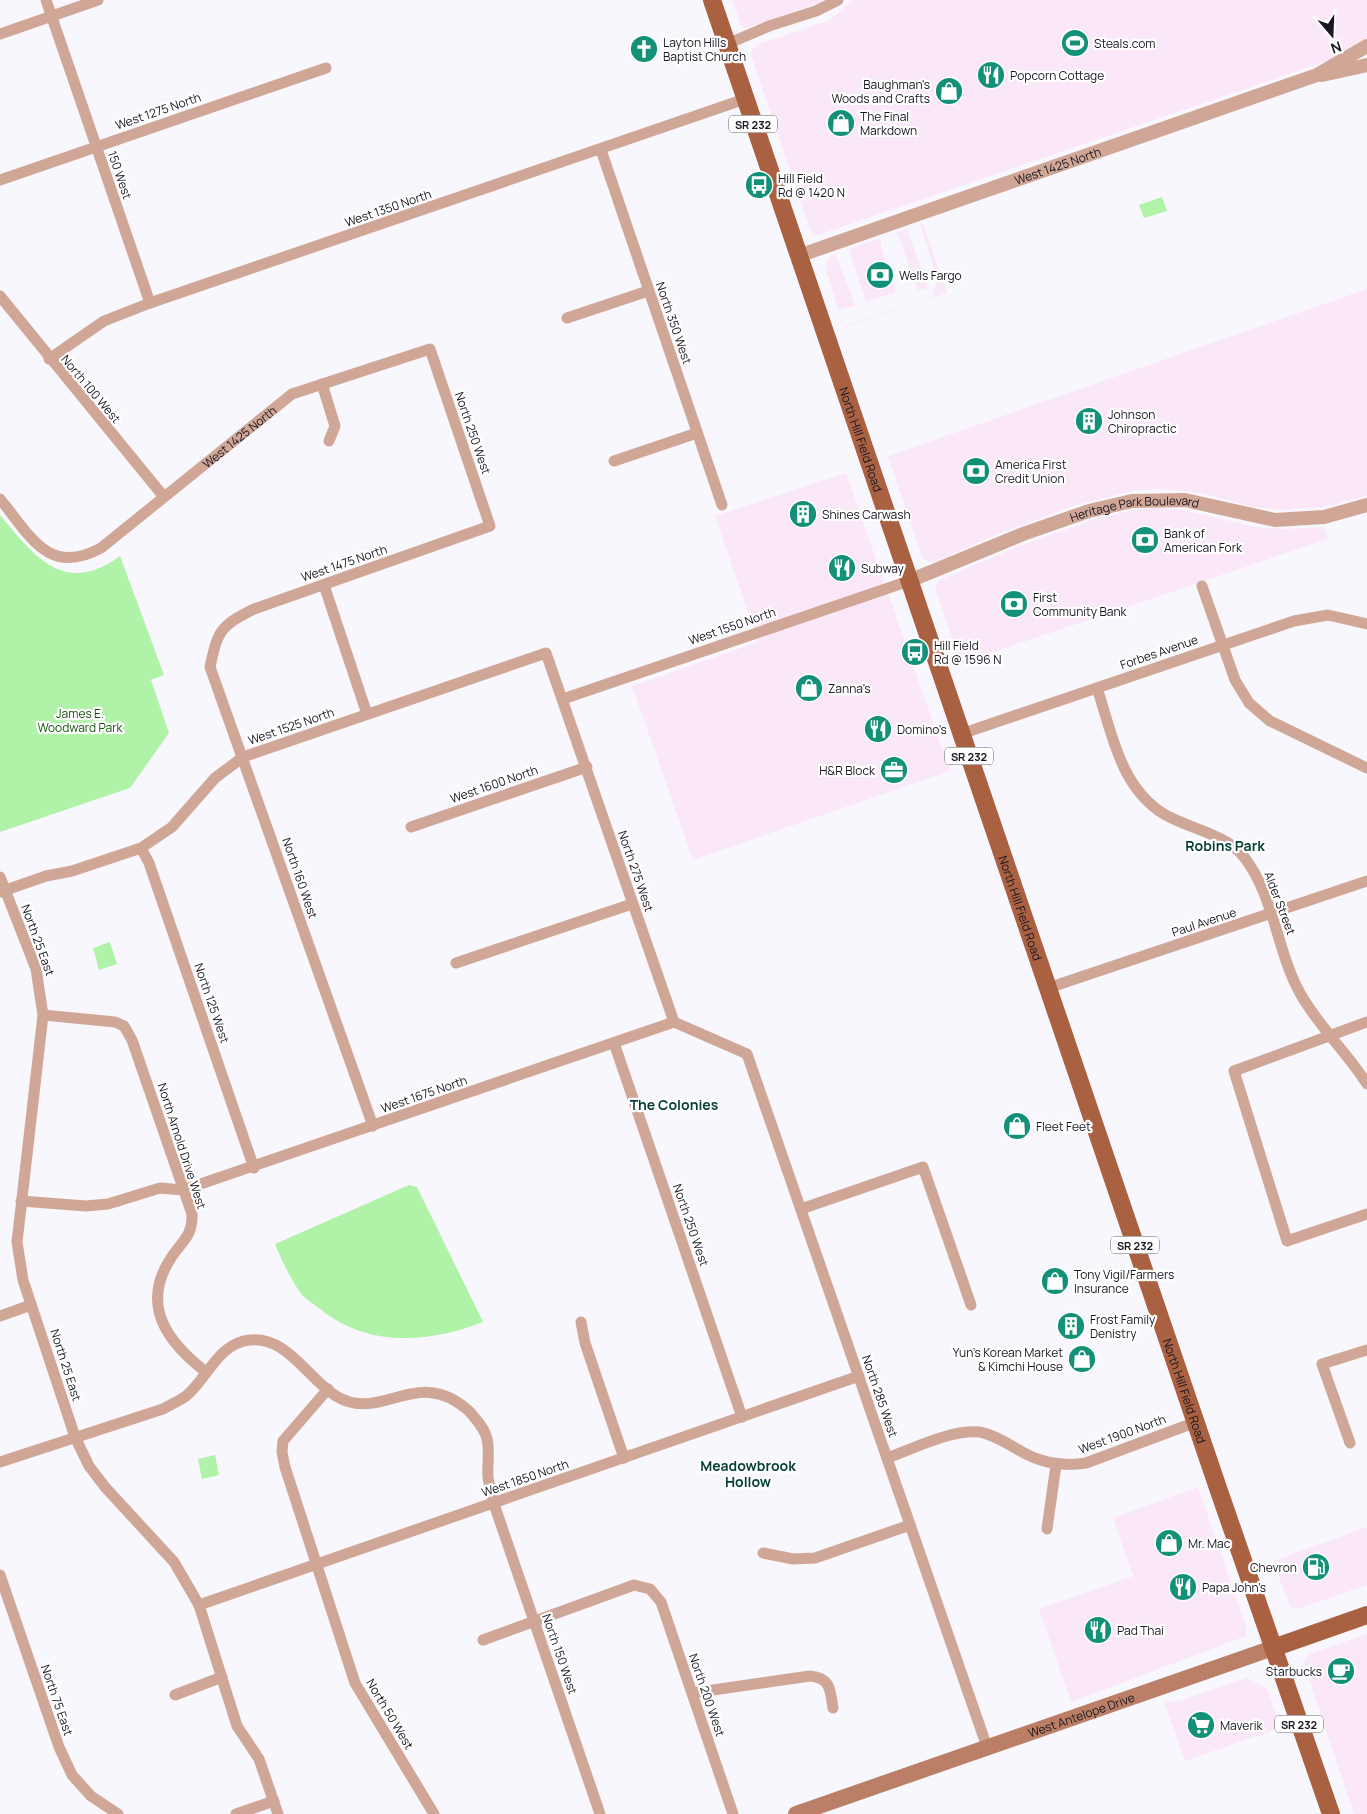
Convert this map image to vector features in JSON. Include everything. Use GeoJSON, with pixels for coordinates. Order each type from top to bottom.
{"type":"FeatureCollection","features":[{"type":"Feature","properties":{"kind":"main road","name":"North Hill Field Road"},"geometry":{"type":"LineString","coordinates":[[712,0],[1331,1814]]}},
{"type":"Feature","properties":{"kind":"main road","name":"West Antelope Drive"},"geometry":{"type":"LineString","coordinates":[[796,1814],[1367,1615]]}},
{"type":"Feature","properties":{"kind":"street","name":"150 West"},"geometry":{"type":"LineString","coordinates":[[46,0],[150,303]]}},
{"type":"Feature","properties":{"kind":"street"},"geometry":{"type":"LineString","coordinates":[[0,34],[98,0]]}},
{"type":"Feature","properties":{"kind":"street"},"geometry":{"type":"LineString","coordinates":[[727,44],[769,26],[816,11],[838,0]]}},
{"type":"Feature","properties":{"kind":"street","name":"West 1425 North"},"geometry":{"type":"LineString","coordinates":[[1317,75],[1367,46]]}},
{"type":"Feature","properties":{"kind":"street","name":"West 1425 North"},"geometry":{"type":"LineString","coordinates":[[798,256],[1317,75],[1367,65]]}},
{"type":"Feature","properties":{"kind":"street","name":"West 1275 North"},"geometry":{"type":"LineString","coordinates":[[0,180],[326,68]]}},
{"type":"Feature","properties":{"kind":"street","name":"West 1350 North"},"geometry":{"type":"LineString","coordinates":[[49,359],[104,322],[150,303],[601,150],[745,99]]}},
{"type":"Feature","properties":{"kind":"street","name":"North 350 West"},"geometry":{"type":"LineString","coordinates":[[601,150],[722,505]]}},
{"type":"Feature","properties":{"kind":"street"},"geometry":{"type":"LineString","coordinates":[[567,318],[648,291]]}},
{"type":"Feature","properties":{"kind":"street","name":"North 100 West"},"geometry":{"type":"LineString","coordinates":[[0,296],[49,359],[164,497]]}},
{"type":"Feature","properties":{"kind":"street","name":"West 1425 North"},"geometry":{"type":"LineString","coordinates":[[0,499],[37,544],[52,556],[67,559],[86,556],[101,548],[292,394],[430,349]]}},
{"type":"Feature","properties":{"kind":"street","name":"North 250 West"},"geometry":{"type":"LineString","coordinates":[[430,349],[490,526]]}},
{"type":"Feature","properties":{"kind":"street"},"geometry":{"type":"LineString","coordinates":[[322,384],[335,426],[330,441]]}},
{"type":"Feature","properties":{"kind":"street"},"geometry":{"type":"LineString","coordinates":[[614,461],[698,433]]}},
{"type":"Feature","properties":{"kind":"street","name":"Heritage Park Boulevard"},"geometry":{"type":"LineString","coordinates":[[909,581],[1023,534],[1089,511],[1132,501],[1185,500],[1275,520],[1324,517],[1367,505]]}},
{"type":"Feature","properties":{"kind":"street","name":"West 1475 North"},"geometry":{"type":"LineString","coordinates":[[216,639],[228,622],[254,609],[490,526]]}},
{"type":"Feature","properties":{"kind":"street","name":"West 1550 North"},"geometry":{"type":"LineString","coordinates":[[563,699],[909,581]]}},
{"type":"Feature","properties":{"kind":"street"},"geometry":{"type":"LineString","coordinates":[[324,585],[367,714]]}},
{"type":"Feature","properties":{"kind":"street"},"geometry":{"type":"LineString","coordinates":[[1202,586],[1235,680],[1249,703],[1270,721],[1367,768]]}},
{"type":"Feature","properties":{"kind":"street","name":"Forbes Avenue"},"geometry":{"type":"LineString","coordinates":[[961,734],[1294,621],[1328,615],[1367,624]]}},
{"type":"Feature","properties":{"kind":"street","name":"North 160 West"},"geometry":{"type":"LineString","coordinates":[[216,639],[210,667],[373,1126]]}},
{"type":"Feature","properties":{"kind":"street","name":"North 275 West"},"geometry":{"type":"LineString","coordinates":[[546,653],[674,1022]]}},
{"type":"Feature","properties":{"kind":"street","name":"West 1525 North"},"geometry":{"type":"LineString","coordinates":[[3,891],[46,876],[72,871],[141,848],[172,827],[215,778],[243,757],[546,653]]}},
{"type":"Feature","properties":{"kind":"street","name":"Alder Street"},"geometry":{"type":"LineString","coordinates":[[1097,688],[1122,764],[1136,791],[1164,814],[1222,840],[1243,855],[1254,872],[1299,992],[1367,1084]]}},
{"type":"Feature","properties":{"kind":"street","name":"West 1600 North"},"geometry":{"type":"LineString","coordinates":[[411,827],[587,767]]}},
{"type":"Feature","properties":{"kind":"street","name":"North 125 West"},"geometry":{"type":"LineString","coordinates":[[141,848],[149,863],[254,1168]]}},
{"type":"Feature","properties":{"kind":"street","name":"North 25 East"},"geometry":{"type":"LineString","coordinates":[[0,878],[3,891],[36,969],[42,1015],[17,1242],[22,1280],[75,1437],[89,1466],[105,1487],[174,1562],[199,1605],[237,1726],[259,1759],[278,1814]]}},
{"type":"Feature","properties":{"kind":"street","name":"Paul Avenue"},"geometry":{"type":"LineString","coordinates":[[1048,988],[1367,881]]}},
{"type":"Feature","properties":{"kind":"street"},"geometry":{"type":"LineString","coordinates":[[456,963],[632,904]]}},
{"type":"Feature","properties":{"kind":"street","name":"North Arnold Drive West"},"geometry":{"type":"LineString","coordinates":[[42,1015],[115,1022],[124,1026],[132,1040],[192,1214],[192,1226],[188,1236],[170,1259],[159,1281],[158,1300],[163,1323],[173,1343],[206,1372]]}},
{"type":"Feature","properties":{"kind":"street","name":"West 1675 North"},"geometry":{"type":"LineString","coordinates":[[183,1190],[254,1168],[674,1022]]}},
{"type":"Feature","properties":{"kind":"street","name":"North 285 West"},"geometry":{"type":"LineString","coordinates":[[674,1022],[747,1054],[987,1747]]}},
{"type":"Feature","properties":{"kind":"street"},"geometry":{"type":"LineString","coordinates":[[1367,1022],[1330,1034],[1234,1071],[1287,1241],[1367,1214]]}},
{"type":"Feature","properties":{"kind":"street","name":"North 250 West"},"geometry":{"type":"LineString","coordinates":[[614,1043],[742,1417]]}},
{"type":"Feature","properties":{"kind":"street"},"geometry":{"type":"LineString","coordinates":[[801,1209],[923,1167],[971,1305]]}},
{"type":"Feature","properties":{"kind":"street"},"geometry":{"type":"LineString","coordinates":[[21,1201],[86,1206],[108,1204],[160,1188],[183,1190]]}},
{"type":"Feature","properties":{"kind":"street"},"geometry":{"type":"LineString","coordinates":[[0,1316],[31,1305]]}},
{"type":"Feature","properties":{"kind":"street"},"geometry":{"type":"LineString","coordinates":[[581,1322],[585,1343],[624,1458]]}},
{"type":"Feature","properties":{"kind":"street","name":"North 150 West"},"geometry":{"type":"LineString","coordinates":[[206,1372],[221,1354],[234,1344],[250,1340],[265,1340],[280,1347],[337,1396],[358,1404],[374,1404],[406,1393],[425,1392],[444,1395],[460,1404],[477,1420],[487,1438],[488,1478],[494,1504],[600,1814]]}},
{"type":"Feature","properties":{"kind":"street"},"geometry":{"type":"LineString","coordinates":[[1350,1443],[1322,1364],[1367,1350]]}},
{"type":"Feature","properties":{"kind":"street"},"geometry":{"type":"LineString","coordinates":[[0,1462],[163,1409],[186,1396],[206,1372]]}},
{"type":"Feature","properties":{"kind":"street","name":"West 1850 North"},"geometry":{"type":"LineString","coordinates":[[199,1605],[859,1376]]}},
{"type":"Feature","properties":{"kind":"street","name":"North 50 West"},"geometry":{"type":"LineString","coordinates":[[328,1389],[283,1440],[282,1452],[315,1564],[355,1683],[434,1814]]}},
{"type":"Feature","properties":{"kind":"street","name":"West 1900 North"},"geometry":{"type":"LineString","coordinates":[[887,1458],[964,1432],[980,1432],[1005,1442],[1038,1460],[1056,1465],[1070,1466],[1086,1463],[1196,1422]]}},
{"type":"Feature","properties":{"kind":"street"},"geometry":{"type":"LineString","coordinates":[[1047,1529],[1056,1465]]}},
{"type":"Feature","properties":{"kind":"street"},"geometry":{"type":"LineString","coordinates":[[764,1553],[793,1559],[815,1558],[910,1525]]}},
{"type":"Feature","properties":{"kind":"street","name":"North 75 East"},"geometry":{"type":"LineString","coordinates":[[0,1575],[58,1747],[72,1775],[92,1796],[118,1814]]}},
{"type":"Feature","properties":{"kind":"street","name":"North 200 West"},"geometry":{"type":"LineString","coordinates":[[534,1621],[634,1586],[650,1589],[661,1602],[733,1814]]}},
{"type":"Feature","properties":{"kind":"street"},"geometry":{"type":"LineString","coordinates":[[483,1640],[534,1621]]}},
{"type":"Feature","properties":{"kind":"street"},"geometry":{"type":"LineString","coordinates":[[692,1694],[810,1676],[821,1677],[826,1682],[833,1708]]}},
{"type":"Feature","properties":{"kind":"street"},"geometry":{"type":"LineString","coordinates":[[175,1695],[222,1677]]}},
{"type":"Feature","properties":{"kind":"street"},"geometry":{"type":"LineString","coordinates":[[236,1814],[274,1801]]}},
{"type":"Feature","properties":{"kind":"shaded area"},"geometry":{"type":"Polygon","coordinates":[[[732,0],[827,0],[746,28],[741,25],[732,0]]]}},
{"type":"Feature","properties":{"kind":"shaded area"},"geometry":{"type":"Polygon","coordinates":[[[853,0],[1367,0],[1367,39],[1335,60],[1321,63],[815,236],[811,232],[751,55],[752,50],[759,44],[830,20],[853,0]]]}},
{"type":"Feature","properties":{"kind":"shaded area"},"geometry":{"type":"Polygon","coordinates":[[[923,223],[947,293],[844,328],[826,269],[828,259],[835,254],[854,302],[854,306],[839,310],[844,327],[934,297],[933,292],[938,280],[920,224],[923,223]]]}},
{"type":"Feature","properties":{"kind":"shaded area"},"geometry":{"type":"Polygon","coordinates":[[[918,225],[907,229],[928,288],[918,290],[897,232],[918,225]]]}},
{"type":"Feature","properties":{"kind":"shaded area"},"geometry":{"type":"Polygon","coordinates":[[[880,238],[895,289],[894,293],[866,302],[849,249],[880,238]]]}},
{"type":"Feature","properties":{"kind":"shaded area"},"geometry":{"type":"Polygon","coordinates":[[[1367,289],[1367,495],[1331,506],[1284,510],[1254,507],[1201,493],[1162,489],[1136,490],[1076,505],[998,534],[934,562],[927,561],[922,557],[888,456],[1367,289]]]}},
{"type":"Feature","properties":{"kind":"shaded area"},"geometry":{"type":"Polygon","coordinates":[[[846,473],[950,771],[693,860],[632,686],[758,642],[715,516],[846,473]]]}},
{"type":"Feature","properties":{"kind":"shaded area"},"geometry":{"type":"Polygon","coordinates":[[[1157,508],[1183,510],[1256,527],[1283,529],[1324,527],[1328,539],[958,664],[959,659],[936,591],[936,586],[940,580],[1014,548],[1095,519],[1134,510],[1157,508]]]}},
{"type":"Feature","properties":{"kind":"shaded area"},"geometry":{"type":"Polygon","coordinates":[[[1198,1487],[1246,1627],[1246,1636],[1071,1702],[1039,1609],[1133,1576],[1113,1518],[1198,1487]]]}},
{"type":"Feature","properties":{"kind":"shaded area"},"geometry":{"type":"Polygon","coordinates":[[[1367,1527],[1367,1585],[1298,1609],[1290,1606],[1273,1561],[1367,1527]]]}},
{"type":"Feature","properties":{"kind":"shaded area"},"geometry":{"type":"Polygon","coordinates":[[[1367,1634],[1367,1814],[1354,1814],[1304,1664],[1305,1658],[1312,1653],[1367,1634]]]}},
{"type":"Feature","properties":{"kind":"shaded area"},"geometry":{"type":"Polygon","coordinates":[[[1247,1678],[1267,1688],[1280,1728],[1185,1761],[1164,1702],[1179,1701],[1247,1678]]]}},
{"type":"Feature","properties":{"kind":"green space"},"geometry":{"type":"Polygon","coordinates":[[[1162,197],[1167,211],[1144,218],[1139,205],[1162,197]]]}},
{"type":"Feature","properties":{"kind":"green space","name":"James E. Woodward Park"},"geometry":{"type":"Polygon","coordinates":[[[0,515],[38,557],[66,572],[82,573],[100,568],[120,556],[164,675],[151,680],[169,733],[130,788],[0,832],[0,515]]]}},
{"type":"Feature","properties":{"kind":"green space"},"geometry":{"type":"Polygon","coordinates":[[[110,942],[117,964],[99,970],[93,948],[110,942]]]}},
{"type":"Feature","properties":{"kind":"green space"},"geometry":{"type":"Polygon","coordinates":[[[409,1185],[417,1187],[483,1322],[441,1334],[420,1337],[378,1336],[339,1322],[304,1297],[290,1277],[275,1244],[409,1185]]]}},
{"type":"Feature","properties":{"kind":"green space"},"geometry":{"type":"Polygon","coordinates":[[[215,1455],[219,1475],[202,1479],[198,1459],[215,1455]]]}},
{"type":"Feature","properties":{"kind":"place","name":"Steals.com"},"geometry":{"type":"Point","coordinates":[1075,43]}},
{"type":"Feature","properties":{"kind":"place","name":"Layton Hills Baptist Church"},"geometry":{"type":"Point","coordinates":[644,49]}},
{"type":"Feature","properties":{"kind":"place","name":"Popcorn Cottage"},"geometry":{"type":"Point","coordinates":[991,75]}},
{"type":"Feature","properties":{"kind":"place","name":"Baughman's Woods and Crafts"},"geometry":{"type":"Point","coordinates":[949,91]}},
{"type":"Feature","properties":{"kind":"place","name":"The Final Markdown"},"geometry":{"type":"Point","coordinates":[841,123]}},
{"type":"Feature","properties":{"kind":"place","name":"Hill Field Rd @ 1420 N"},"geometry":{"type":"Point","coordinates":[759,185]}},
{"type":"Feature","properties":{"kind":"place","name":"Wells Fargo"},"geometry":{"type":"Point","coordinates":[880,275]}},
{"type":"Feature","properties":{"kind":"place","name":"Johnson Chiropractic"},"geometry":{"type":"Point","coordinates":[1089,421]}},
{"type":"Feature","properties":{"kind":"place","name":"America First Credit Union"},"geometry":{"type":"Point","coordinates":[976,471]}},
{"type":"Feature","properties":{"kind":"place","name":"Shines Carwash"},"geometry":{"type":"Point","coordinates":[803,514]}},
{"type":"Feature","properties":{"kind":"place","name":"Bank of American Fork"},"geometry":{"type":"Point","coordinates":[1145,540]}},
{"type":"Feature","properties":{"kind":"place","name":"Subway"},"geometry":{"type":"Point","coordinates":[842,568]}},
{"type":"Feature","properties":{"kind":"place","name":"First Community Bank"},"geometry":{"type":"Point","coordinates":[1014,604]}},
{"type":"Feature","properties":{"kind":"place","name":"Hill Field Rd @ 1596 N"},"geometry":{"type":"Point","coordinates":[915,652]}},
{"type":"Feature","properties":{"kind":"place","name":"Zanna's"},"geometry":{"type":"Point","coordinates":[809,688]}},
{"type":"Feature","properties":{"kind":"place","name":"Domino's"},"geometry":{"type":"Point","coordinates":[878,729]}},
{"type":"Feature","properties":{"kind":"place","name":"H&R Block"},"geometry":{"type":"Point","coordinates":[894,770]}},
{"type":"Feature","properties":{"kind":"place","name":"Fleet Feet"},"geometry":{"type":"Point","coordinates":[1017,1126]}},
{"type":"Feature","properties":{"kind":"place","name":"Tony Vigil/Farmers Insurance"},"geometry":{"type":"Point","coordinates":[1055,1281]}},
{"type":"Feature","properties":{"kind":"place","name":"Frost Family Denistry"},"geometry":{"type":"Point","coordinates":[1071,1326]}},
{"type":"Feature","properties":{"kind":"place","name":"Yun's Korean Market & Kimchi House"},"geometry":{"type":"Point","coordinates":[1082,1359]}},
{"type":"Feature","properties":{"kind":"place","name":"Mr. Mac"},"geometry":{"type":"Point","coordinates":[1169,1543]}},
{"type":"Feature","properties":{"kind":"place","name":"Chevron"},"geometry":{"type":"Point","coordinates":[1316,1567]}},
{"type":"Feature","properties":{"kind":"place","name":"Papa John's"},"geometry":{"type":"Point","coordinates":[1183,1587]}},
{"type":"Feature","properties":{"kind":"place","name":"Pad Thai"},"geometry":{"type":"Point","coordinates":[1098,1630]}},
{"type":"Feature","properties":{"kind":"place","name":"Starbucks"},"geometry":{"type":"Point","coordinates":[1341,1671]}},
{"type":"Feature","properties":{"kind":"place","name":"Maverik"},"geometry":{"type":"Point","coordinates":[1201,1725]}},
{"type":"Feature","properties":{"kind":"district","name":"Robins Park"},"geometry":{"type":"Point","coordinates":[1225,845]}},
{"type":"Feature","properties":{"kind":"district","name":"The Colonies"},"geometry":{"type":"Point","coordinates":[674,1104]}},
{"type":"Feature","properties":{"kind":"district","name":"Meadowbrook Hollow"},"geometry":{"type":"Point","coordinates":[748,1474]}}]}
